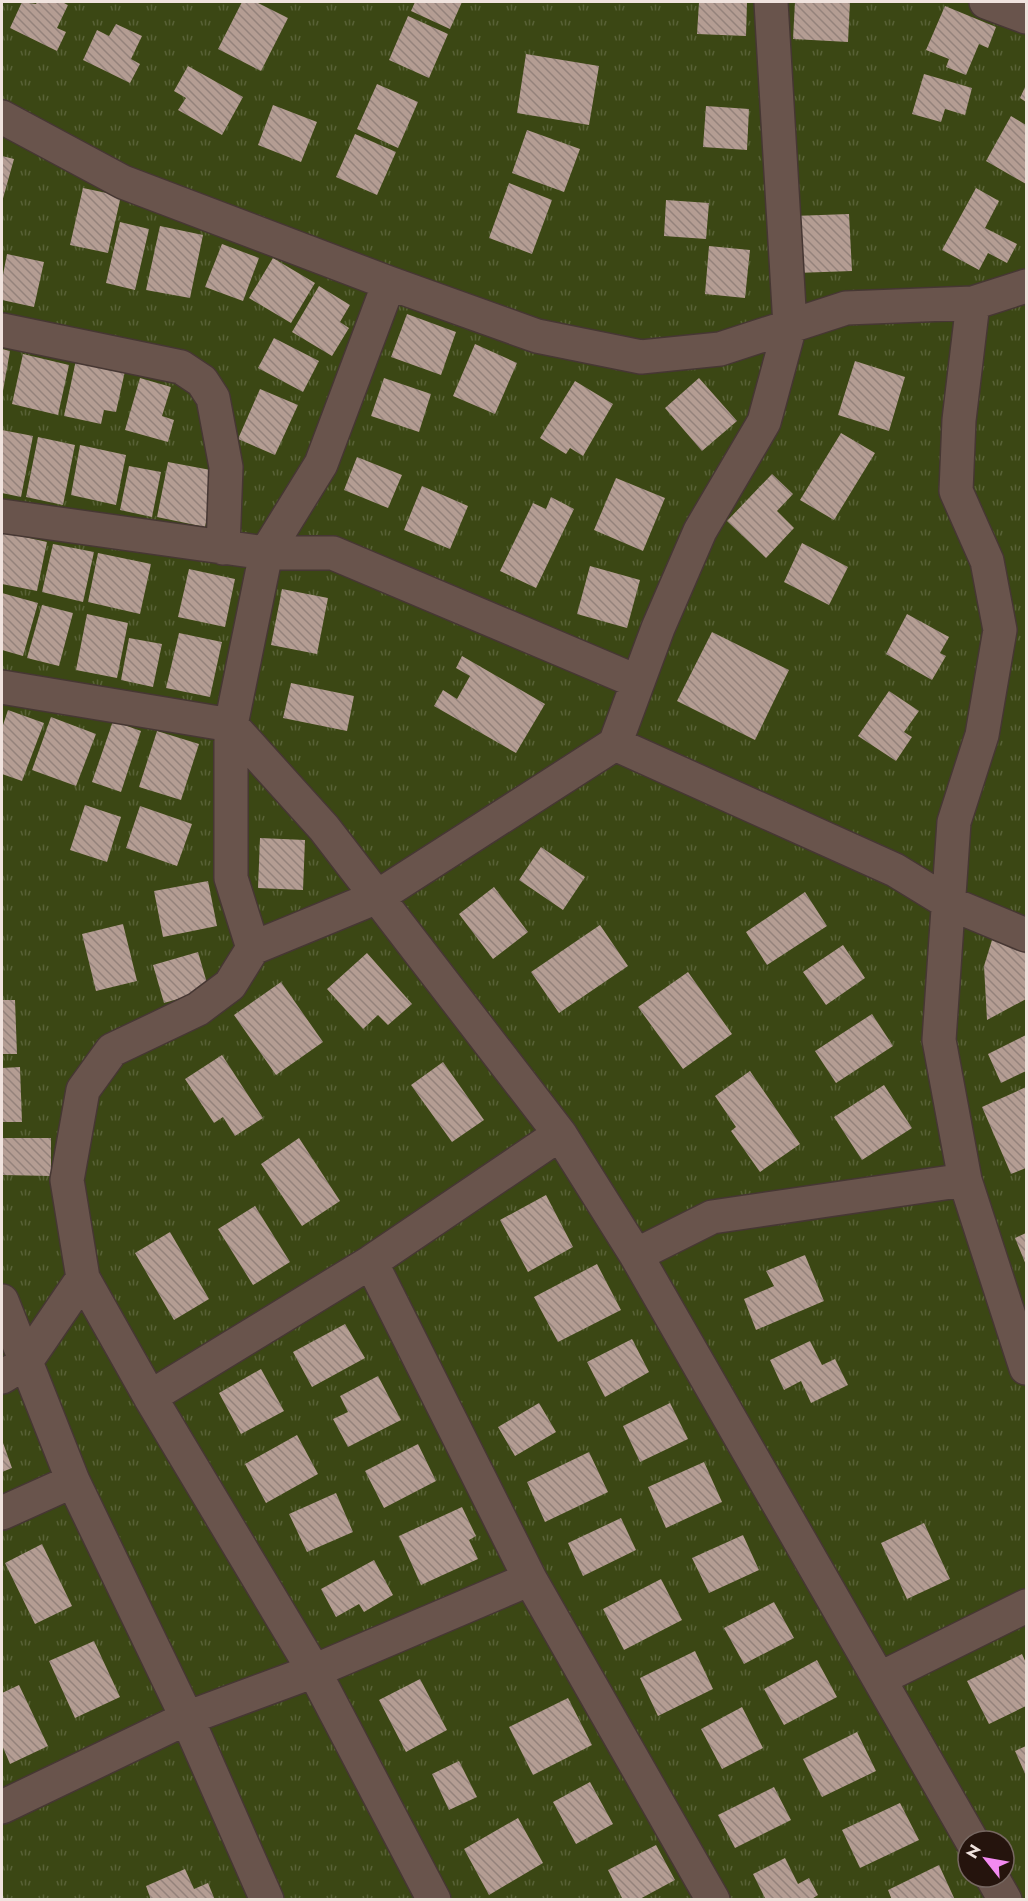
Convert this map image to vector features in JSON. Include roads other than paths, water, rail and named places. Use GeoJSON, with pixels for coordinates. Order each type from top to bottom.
{"type":"FeatureCollection","features":[{"type":"Feature","properties":{"kind":"street"},"geometry":{"type":"LineString","coordinates":[[434,1899],[314,1671],[150,1397],[83,1278],[67,1180],[83,1090],[112,1050],[198,1009],[230,985],[253,948],[377,897],[615,744],[700,531],[764,422],[790,326],[771,2]]}},
{"type":"Feature","properties":{"kind":"street"},"geometry":{"type":"LineString","coordinates":[[986,2],[1026,17]]}},
{"type":"Feature","properties":{"kind":"street"},"geometry":{"type":"LineString","coordinates":[[2,117],[123,182],[389,283],[537,336],[641,357],[720,349],[846,308],[973,303],[1026,286]]}},
{"type":"Feature","properties":{"kind":"street"},"geometry":{"type":"LineString","coordinates":[[253,948],[231,878],[231,724],[266,553],[321,464],[389,283]]}},
{"type":"Feature","properties":{"kind":"street"},"geometry":{"type":"LineString","coordinates":[[973,303],[959,420],[956,492],[987,561],[1000,630],[982,735],[954,822],[939,1040],[965,1180],[1026,1368]]}},
{"type":"Feature","properties":{"kind":"street"},"geometry":{"type":"LineString","coordinates":[[2,330],[181,367],[202,381],[213,398],[226,467],[223,548]]}},
{"type":"Feature","properties":{"kind":"street"},"geometry":{"type":"LineString","coordinates":[[2,516],[266,553],[333,552],[638,682]]}},
{"type":"Feature","properties":{"kind":"street"},"geometry":{"type":"LineString","coordinates":[[2,687],[231,724],[324,828],[560,1134],[636,1255],[965,1829]]}},
{"type":"Feature","properties":{"kind":"street"},"geometry":{"type":"LineString","coordinates":[[615,744],[895,870],[949,903],[1026,936]]}},
{"type":"Feature","properties":{"kind":"street"},"geometry":{"type":"LineString","coordinates":[[150,1397],[371,1262],[560,1134]]}},
{"type":"Feature","properties":{"kind":"street"},"geometry":{"type":"LineString","coordinates":[[636,1255],[712,1217],[965,1180]]}},
{"type":"Feature","properties":{"kind":"street"},"geometry":{"type":"LineString","coordinates":[[371,1262],[530,1579],[713,1899]]}},
{"type":"Feature","properties":{"kind":"street"},"geometry":{"type":"LineString","coordinates":[[13,1370],[83,1278]]}},
{"type":"Feature","properties":{"kind":"street"},"geometry":{"type":"LineString","coordinates":[[2,1301],[13,1370],[73,1481],[187,1718],[267,1899]]}},
{"type":"Feature","properties":{"kind":"street"},"geometry":{"type":"LineString","coordinates":[[2,1513],[73,1481]]}},
{"type":"Feature","properties":{"kind":"street"},"geometry":{"type":"LineString","coordinates":[[2,1807],[187,1718],[314,1671],[530,1579]]}},
{"type":"Feature","properties":{"kind":"street"},"geometry":{"type":"LineString","coordinates":[[879,1679],[1026,1606]]}}]}
